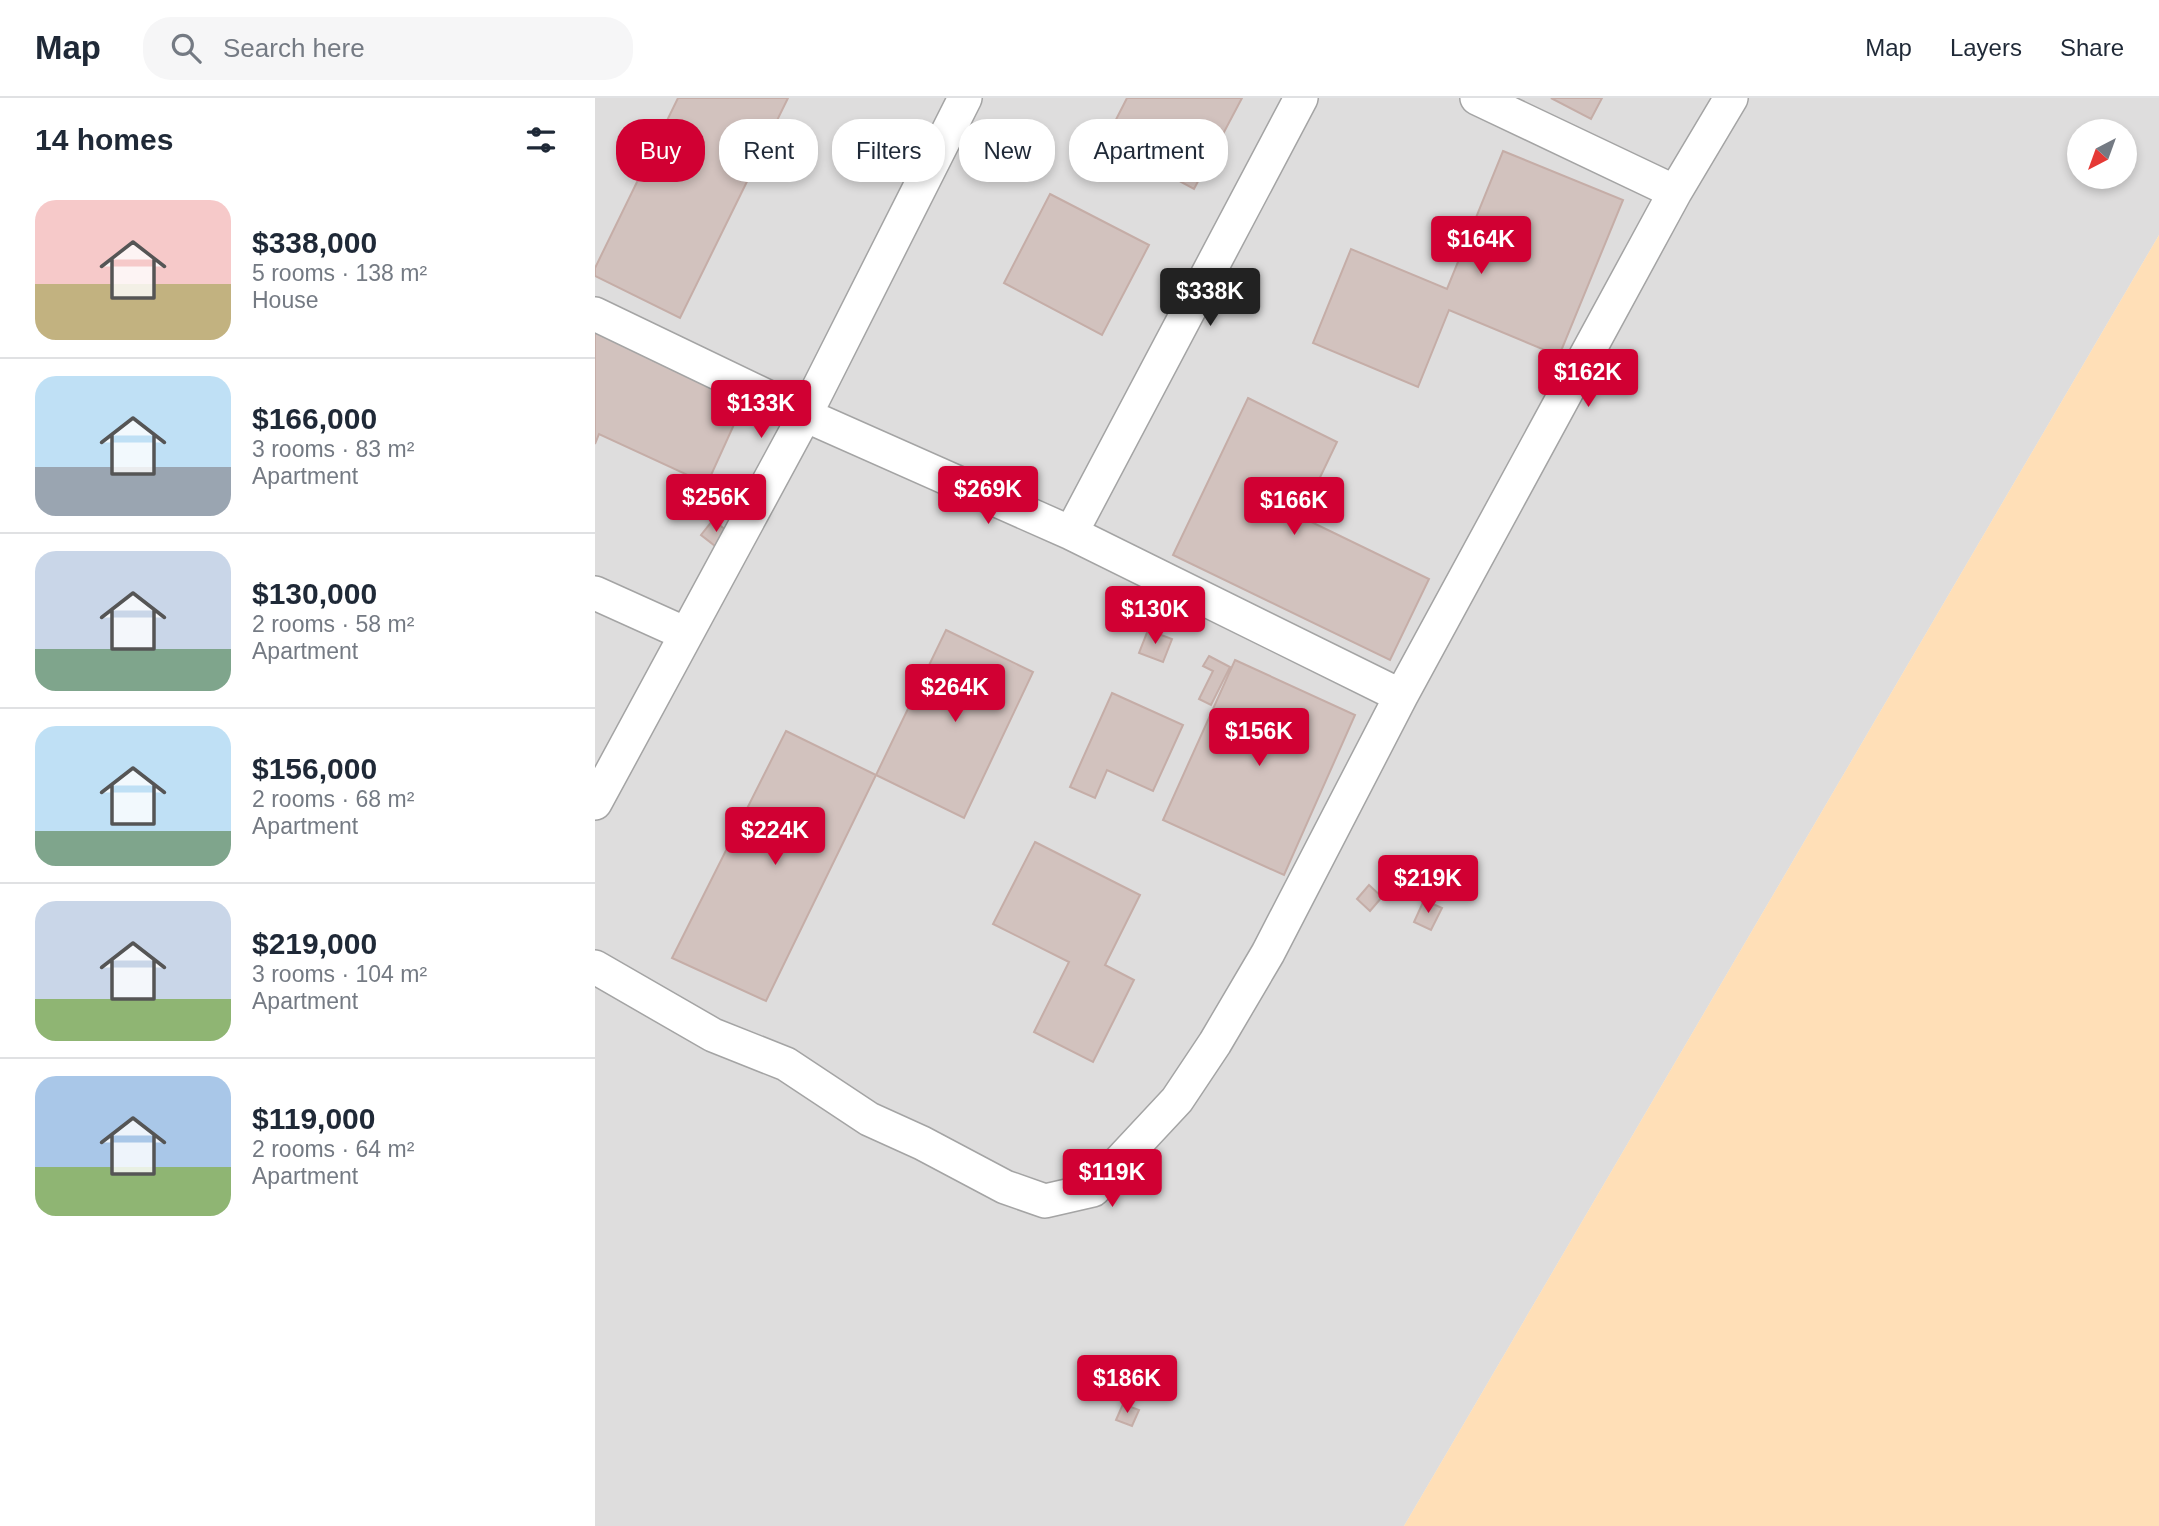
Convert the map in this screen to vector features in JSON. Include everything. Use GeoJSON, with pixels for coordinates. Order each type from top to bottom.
{"type":"FeatureCollection","features":[{"type":"Feature","properties":{"kind":"street"},"geometry":{"type":"LineString","coordinates":[[595,803],[805,415],[965,98]]}},
{"type":"Feature","properties":{"kind":"street"},"geometry":{"type":"LineString","coordinates":[[1072,533],[1301,98]]}},
{"type":"Feature","properties":{"kind":"street"},"geometry":{"type":"LineString","coordinates":[[1477,98],[1675,192]]}},
{"type":"Feature","properties":{"kind":"street"},"geometry":{"type":"LineString","coordinates":[[595,967],[713,1035],[786,1064],[869,1119],[922,1143],[1005,1187],[1045,1201],[1093,1190],[1177,1100],[1268,953],[1401,696],[1675,192],[1731,98]]}},
{"type":"Feature","properties":{"kind":"street"},"geometry":{"type":"LineString","coordinates":[[595,314],[805,415],[1072,533],[1401,696]]}},
{"type":"Feature","properties":{"kind":"street"},"geometry":{"type":"LineString","coordinates":[[595,593],[686,634]]}},
{"type":"Feature","properties":{"kind":"shaded area"},"geometry":{"type":"Polygon","coordinates":[[[595,98],[2159,98],[2159,235],[1404,1526],[595,1526],[595,98]]]}},
{"type":"Feature","properties":{"kind":"sand"},"geometry":{"type":"Polygon","coordinates":[[[2159,235],[2159,1526],[1404,1526],[2159,235]]]}},
{"type":"Feature","properties":{"kind":"building"},"geometry":{"type":"Polygon","coordinates":[[[678,98],[788,98],[778,119],[719,119],[719,182],[747,182],[680,318],[595,276],[595,268],[637,182],[705,182],[705,119],[668,119],[678,98]]]}},
{"type":"Feature","properties":{"kind":"building"},"geometry":{"type":"Polygon","coordinates":[[[1127,98],[1242,98],[1228,125],[1228,119],[1116,119],[1127,98]]]}},
{"type":"Feature","properties":{"kind":"building"},"geometry":{"type":"Polygon","coordinates":[[[1551,98],[1602,98],[1591,119],[1551,98]]]}},
{"type":"Feature","properties":{"kind":"building"},"geometry":{"type":"Polygon","coordinates":[[[1503,151],[1623,200],[1559,356],[1449,310],[1418,387],[1313,343],[1351,249],[1447,289],[1503,151]]]}},
{"type":"Feature","properties":{"kind":"building"},"geometry":{"type":"Polygon","coordinates":[[[1181,182],[1198,182],[1194,189],[1181,182]]]}},
{"type":"Feature","properties":{"kind":"building"},"geometry":{"type":"Polygon","coordinates":[[[1050,194],[1149,245],[1102,335],[1004,283],[1050,194]]]}},
{"type":"Feature","properties":{"kind":"building"},"geometry":{"type":"Polygon","coordinates":[[[595,325],[747,396],[707,484],[599,434],[595,444],[595,325]]]}},
{"type":"Feature","properties":{"kind":"building"},"geometry":{"type":"Polygon","coordinates":[[[1248,398],[1337,442],[1301,517],[1429,579],[1390,660],[1173,555],[1248,398]]]}},
{"type":"Feature","properties":{"kind":"building"},"geometry":{"type":"Polygon","coordinates":[[[713,520],[731,534],[719,549],[701,535],[713,520]]]}},
{"type":"Feature","properties":{"kind":"building"},"geometry":{"type":"Polygon","coordinates":[[[946,630],[1033,672],[964,818],[876,775],[946,630]]]}},
{"type":"Feature","properties":{"kind":"building"},"geometry":{"type":"Polygon","coordinates":[[[1148,630],[1172,639],[1163,662],[1139,653],[1148,630]]]}},
{"type":"Feature","properties":{"kind":"building"},"geometry":{"type":"Polygon","coordinates":[[[1209,656],[1230,667],[1211,705],[1199,699],[1213,671],[1203,666],[1209,656]]]}},
{"type":"Feature","properties":{"kind":"building"},"geometry":{"type":"Polygon","coordinates":[[[1235,660],[1355,715],[1284,875],[1163,820],[1235,660]]]}},
{"type":"Feature","properties":{"kind":"building"},"geometry":{"type":"Polygon","coordinates":[[[1112,693],[1183,725],[1153,791],[1107,770],[1095,798],[1070,787],[1112,693]]]}},
{"type":"Feature","properties":{"kind":"building"},"geometry":{"type":"Polygon","coordinates":[[[786,731],[876,775],[766,1001],[672,958],[786,731]]]}},
{"type":"Feature","properties":{"kind":"building"},"geometry":{"type":"Polygon","coordinates":[[[1035,842],[1140,895],[1105,965],[1134,980],[1093,1062],[1034,1032],[1069,962],[993,924],[1035,842]]]}},
{"type":"Feature","properties":{"kind":"building"},"geometry":{"type":"Polygon","coordinates":[[[1369,885],[1382,897],[1370,911],[1357,899],[1369,885]]]}},
{"type":"Feature","properties":{"kind":"building"},"geometry":{"type":"Polygon","coordinates":[[[1424,900],[1442,908],[1431,930],[1414,922],[1424,900]]]}},
{"type":"Feature","properties":{"kind":"building"},"geometry":{"type":"Polygon","coordinates":[[[1103,1375],[1118,1387],[1110,1398],[1094,1385],[1103,1375]]]}},
{"type":"Feature","properties":{"kind":"building"},"geometry":{"type":"Polygon","coordinates":[[[1123,1404],[1139,1410],[1132,1426],[1116,1420],[1123,1404]]]}}]}
